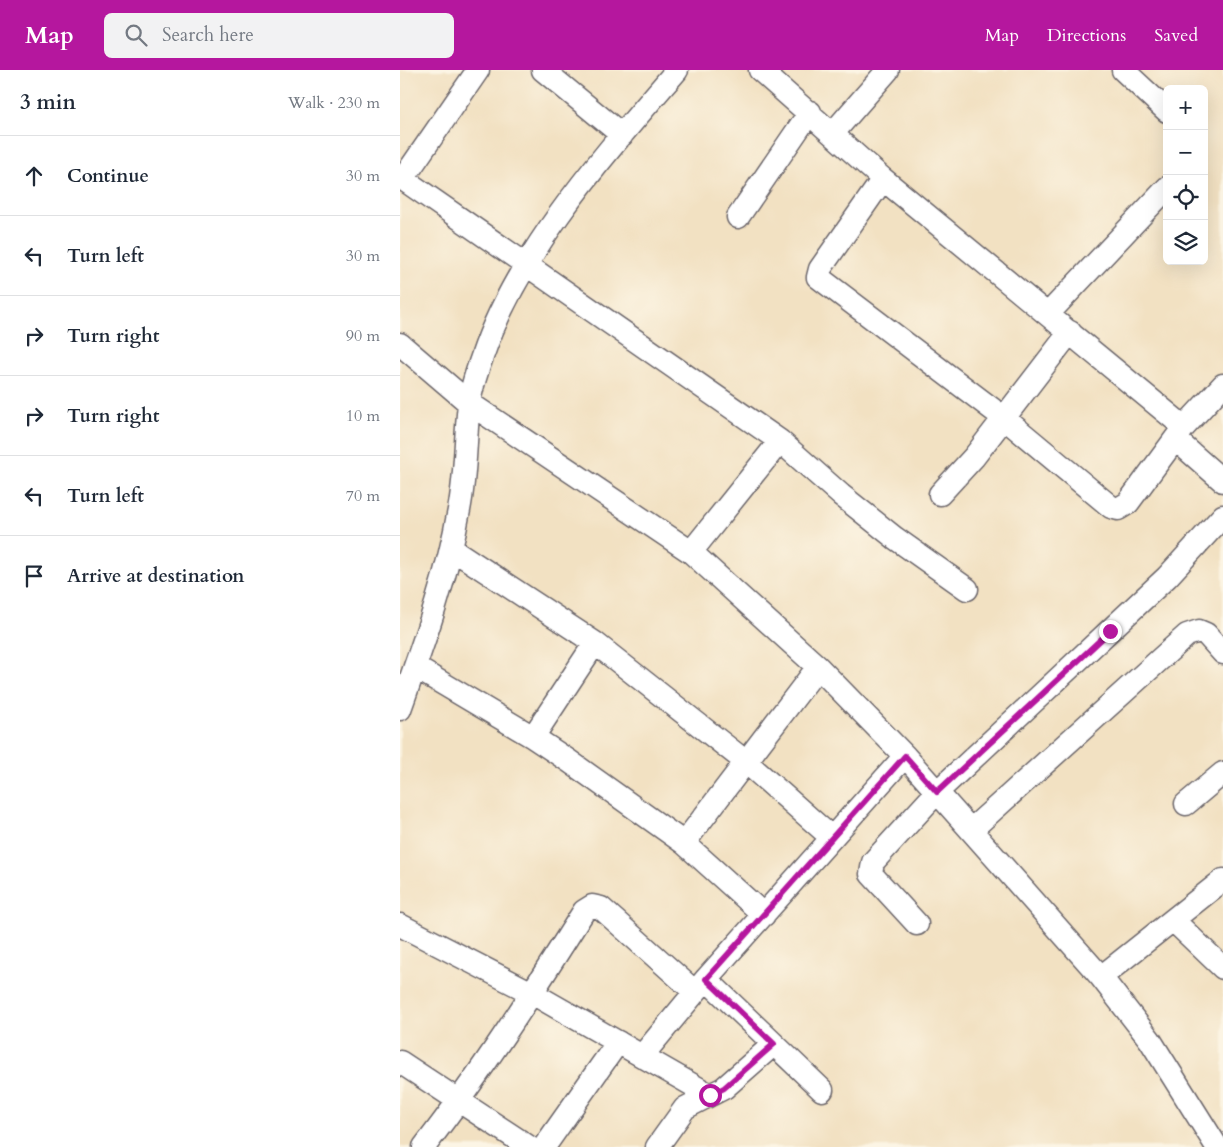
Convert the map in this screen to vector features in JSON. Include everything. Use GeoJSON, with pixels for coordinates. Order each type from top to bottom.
{"type":"FeatureCollection","features":[{"type":"Feature","properties":{"kind":"street"},"geometry":{"type":"LineString","coordinates":[[478,70],[401,178],[780,441],[895,538],[967,589]]}},
{"type":"Feature","properties":{"kind":"street"},"geometry":{"type":"LineString","coordinates":[[543,70],[622,135]]}},
{"type":"Feature","properties":{"kind":"street"},"geometry":{"type":"LineString","coordinates":[[400,709],[437,606],[452,549],[466,458],[469,403],[482,356],[500,311],[527,264],[558,217],[622,135],[677,70]]}},
{"type":"Feature","properties":{"kind":"street"},"geometry":{"type":"LineString","coordinates":[[760,70],[810,112],[883,179],[1070,332],[1180,433],[1223,481]]}},
{"type":"Feature","properties":{"kind":"street"},"geometry":{"type":"LineString","coordinates":[[833,133],[888,70]]}},
{"type":"Feature","properties":{"kind":"street"},"geometry":{"type":"LineString","coordinates":[[1123,70],[1163,107]]}},
{"type":"Feature","properties":{"kind":"street"},"geometry":{"type":"LineString","coordinates":[[738,217],[810,112]]}},
{"type":"Feature","properties":{"kind":"street"},"geometry":{"type":"LineString","coordinates":[[883,179],[820,269],[818,277],[1004,418],[1112,507],[1118,508],[1128,503],[1180,433],[1223,385]]}},
{"type":"Feature","properties":{"kind":"street"},"geometry":{"type":"LineString","coordinates":[[1048,314],[1163,192]]}},
{"type":"Feature","properties":{"kind":"street"},"geometry":{"type":"LineString","coordinates":[[940,494],[1004,418],[1070,332]]}},
{"type":"Feature","properties":{"kind":"street"},"geometry":{"type":"LineString","coordinates":[[400,344],[469,403],[691,552],[818,667],[905,756],[1100,977],[1150,1040],[1217,1147]]}},
{"type":"Feature","properties":{"kind":"street"},"geometry":{"type":"LineString","coordinates":[[691,552],[780,441]]}},
{"type":"Feature","properties":{"kind":"street"},"geometry":{"type":"LineString","coordinates":[[917,924],[876,879],[870,868],[937,792],[1167,577],[1223,516]]}},
{"type":"Feature","properties":{"kind":"street"},"geometry":{"type":"LineString","coordinates":[[452,549],[595,643],[746,762],[832,838]]}},
{"type":"Feature","properties":{"kind":"street"},"geometry":{"type":"LineString","coordinates":[[971,830],[1187,635],[1199,631],[1206,634],[1223,653]]}},
{"type":"Feature","properties":{"kind":"street"},"geometry":{"type":"LineString","coordinates":[[533,737],[595,643]]}},
{"type":"Feature","properties":{"kind":"street"},"geometry":{"type":"LineString","coordinates":[[415,667],[533,737],[684,843],[764,915]]}},
{"type":"Feature","properties":{"kind":"street"},"geometry":{"type":"LineString","coordinates":[[684,843],[818,667]]}},
{"type":"Feature","properties":{"kind":"street"},"geometry":{"type":"LineString","coordinates":[[642,1056],[701,986],[905,756]]}},
{"type":"Feature","properties":{"kind":"street"},"geometry":{"type":"LineString","coordinates":[[1186,804],[1223,773]]}},
{"type":"Feature","properties":{"kind":"street"},"geometry":{"type":"LineString","coordinates":[[1100,977],[1174,921],[1223,880]]}},
{"type":"Feature","properties":{"kind":"street"},"geometry":{"type":"LineString","coordinates":[[424,1147],[460,1100],[532,993],[584,911],[592,906],[601,908],[774,1044],[822,1090]]}},
{"type":"Feature","properties":{"kind":"street"},"geometry":{"type":"LineString","coordinates":[[1174,921],[1223,968]]}},
{"type":"Feature","properties":{"kind":"street"},"geometry":{"type":"LineString","coordinates":[[400,925],[532,993],[710,1095]]}},
{"type":"Feature","properties":{"kind":"street"},"geometry":{"type":"LineString","coordinates":[[544,1147],[618,1042]]}},
{"type":"Feature","properties":{"kind":"street"},"geometry":{"type":"LineString","coordinates":[[657,1147],[684,1108],[724,1088],[774,1044]]}},
{"type":"Feature","properties":{"kind":"street"},"geometry":{"type":"LineString","coordinates":[[400,1062],[529,1147]]}},
{"type":"Feature","properties":{"kind":"route"},"geometry":{"type":"LineString","coordinates":[[710,1095],[724,1088],[774,1044],[706,979],[905,756],[937,792],[1110,631]]}}]}
